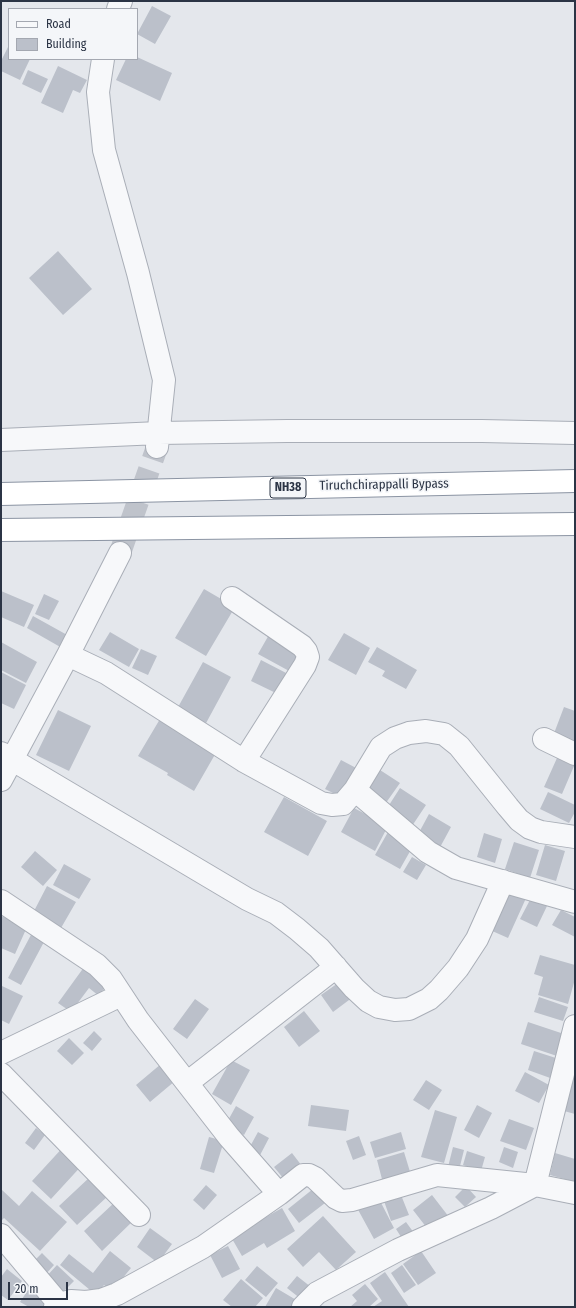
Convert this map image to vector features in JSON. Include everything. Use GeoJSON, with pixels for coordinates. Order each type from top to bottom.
{"type":"FeatureCollection","features":[{"type":"Feature","properties":{"kind":"highway","name":"Tiruchchirappalli Bypass"},"geometry":{"type":"LineString","coordinates":[[1,494],[575,481]]}},
{"type":"Feature","properties":{"kind":"highway"},"geometry":{"type":"LineString","coordinates":[[1,530],[575,524]]}},
{"type":"Feature","properties":{"kind":"street"},"geometry":{"type":"LineString","coordinates":[[103,60],[98,92],[104,150],[138,273],[164,380],[158,440]]}},
{"type":"Feature","properties":{"kind":"street"},"geometry":{"type":"LineString","coordinates":[[1,440],[158,440],[377,430],[575,433]]}},
{"type":"Feature","properties":{"kind":"street"},"geometry":{"type":"LineString","coordinates":[[1,780],[7,757],[68,655],[120,553]]}},
{"type":"Feature","properties":{"kind":"street"},"geometry":{"type":"LineString","coordinates":[[232,598],[302,646],[308,657],[305,665],[244,761]]}},
{"type":"Feature","properties":{"kind":"street"},"geometry":{"type":"LineString","coordinates":[[68,655],[106,673],[244,761],[321,803],[332,805],[343,804],[355,790],[380,747],[395,738],[409,733],[426,731],[444,734],[459,746],[508,807],[530,828],[541,832],[575,837]]}},
{"type":"Feature","properties":{"kind":"street"},"geometry":{"type":"LineString","coordinates":[[544,739],[575,754]]}},
{"type":"Feature","properties":{"kind":"street"},"geometry":{"type":"LineString","coordinates":[[7,757],[247,899],[276,913],[297,928],[319,948],[354,988],[368,1001],[379,1007],[395,1010],[409,1009],[429,999],[439,990],[458,968],[477,939],[503,881]]}},
{"type":"Feature","properties":{"kind":"street"},"geometry":{"type":"LineString","coordinates":[[355,790],[428,852],[456,868],[575,902]]}},
{"type":"Feature","properties":{"kind":"street"},"geometry":{"type":"LineString","coordinates":[[1,901],[98,965],[111,979],[138,1020],[229,1138],[279,1194]]}},
{"type":"Feature","properties":{"kind":"street"},"geometry":{"type":"LineString","coordinates":[[187,1083],[336,967]]}},
{"type":"Feature","properties":{"kind":"street"},"geometry":{"type":"LineString","coordinates":[[1,1053],[121,995]]}},
{"type":"Feature","properties":{"kind":"street"},"geometry":{"type":"LineString","coordinates":[[304,1307],[317,1293],[398,1250],[492,1208],[535,1185],[574,1035]]}},
{"type":"Feature","properties":{"kind":"street"},"geometry":{"type":"LineString","coordinates":[[1,1074],[139,1215]]}},
{"type":"Feature","properties":{"kind":"street"},"geometry":{"type":"LineString","coordinates":[[1,1235],[57,1306],[72,1301],[86,1302],[101,1300],[117,1294],[203,1247],[279,1194],[303,1175],[309,1175],[315,1178],[336,1198],[342,1201],[352,1200],[437,1175],[535,1185],[575,1193]]}},
{"type":"Feature","properties":{"kind":"building"},"geometry":{"type":"Polygon","coordinates":[[[152,6],[171,16],[155,44],[138,35],[152,6]]]}},
{"type":"Feature","properties":{"kind":"building"},"geometry":{"type":"Polygon","coordinates":[[[8,47],[8,60],[30,60],[20,80],[1,71],[1,61],[8,47]]]}},
{"type":"Feature","properties":{"kind":"building"},"geometry":{"type":"Polygon","coordinates":[[[138,57],[172,73],[160,101],[116,80],[126,60],[138,60],[138,57]]]}},
{"type":"Feature","properties":{"kind":"building"},"geometry":{"type":"Polygon","coordinates":[[[58,66],[87,80],[80,93],[73,90],[63,113],[41,103],[58,66]]]}},
{"type":"Feature","properties":{"kind":"building"},"geometry":{"type":"Polygon","coordinates":[[[28,70],[48,79],[41,93],[22,84],[28,70]]]}},
{"type":"Feature","properties":{"kind":"building"},"geometry":{"type":"Polygon","coordinates":[[[58,251],[92,289],[63,315],[29,278],[58,251]]]}},
{"type":"Feature","properties":{"kind":"building"},"geometry":{"type":"Polygon","coordinates":[[[204,589],[235,607],[206,656],[175,638],[204,589]]]}},
{"type":"Feature","properties":{"kind":"building"},"geometry":{"type":"Polygon","coordinates":[[[1,591],[34,605],[24,627],[1,617],[1,591]]]}},
{"type":"Feature","properties":{"kind":"building"},"geometry":{"type":"Polygon","coordinates":[[[44,594],[59,601],[49,620],[35,614],[44,594]]]}},
{"type":"Feature","properties":{"kind":"building"},"geometry":{"type":"Polygon","coordinates":[[[33,616],[69,636],[62,648],[27,628],[33,616]]]}},
{"type":"Feature","properties":{"kind":"building"},"geometry":{"type":"Polygon","coordinates":[[[110,632],[139,649],[129,667],[99,650],[110,632]]]}},
{"type":"Feature","properties":{"kind":"building"},"geometry":{"type":"Polygon","coordinates":[[[270,633],[303,650],[291,672],[258,654],[270,633]]]}},
{"type":"Feature","properties":{"kind":"building"},"geometry":{"type":"Polygon","coordinates":[[[344,633],[370,648],[356,675],[328,660],[344,633]]]}},
{"type":"Feature","properties":{"kind":"building"},"geometry":{"type":"Polygon","coordinates":[[[1,642],[37,662],[26,683],[1,670],[1,642]]]}},
{"type":"Feature","properties":{"kind":"building"},"geometry":{"type":"Polygon","coordinates":[[[377,647],[417,670],[406,689],[382,676],[385,671],[368,662],[377,647]]]}},
{"type":"Feature","properties":{"kind":"building"},"geometry":{"type":"Polygon","coordinates":[[[141,649],[157,656],[148,675],[132,668],[141,649]]]}},
{"type":"Feature","properties":{"kind":"building"},"geometry":{"type":"Polygon","coordinates":[[[261,660],[290,675],[280,695],[251,681],[261,660]]]}},
{"type":"Feature","properties":{"kind":"building"},"geometry":{"type":"Polygon","coordinates":[[[203,662],[231,677],[205,725],[177,709],[203,662]]]}},
{"type":"Feature","properties":{"kind":"building"},"geometry":{"type":"Polygon","coordinates":[[[1,672],[26,685],[14,709],[1,703],[1,672]]]}},
{"type":"Feature","properties":{"kind":"building"},"geometry":{"type":"Polygon","coordinates":[[[564,707],[575,711],[575,745],[553,736],[564,707]]]}},
{"type":"Feature","properties":{"kind":"building"},"geometry":{"type":"Polygon","coordinates":[[[58,710],[91,726],[69,771],[36,755],[58,710]]]}},
{"type":"Feature","properties":{"kind":"building"},"geometry":{"type":"Polygon","coordinates":[[[160,719],[217,751],[194,791],[167,775],[168,773],[138,756],[160,719]]]}},
{"type":"Feature","properties":{"kind":"building"},"geometry":{"type":"Polygon","coordinates":[[[557,758],[574,766],[562,794],[544,787],[557,758]]]}},
{"type":"Feature","properties":{"kind":"building"},"geometry":{"type":"Polygon","coordinates":[[[341,760],[358,769],[343,798],[325,789],[341,760]]]}},
{"type":"Feature","properties":{"kind":"building"},"geometry":{"type":"Polygon","coordinates":[[[380,770],[400,783],[383,807],[364,794],[380,770]]]}},
{"type":"Feature","properties":{"kind":"building"},"geometry":{"type":"Polygon","coordinates":[[[400,788],[426,805],[410,829],[384,813],[400,788]]]}},
{"type":"Feature","properties":{"kind":"building"},"geometry":{"type":"Polygon","coordinates":[[[548,792],[575,805],[575,812],[569,823],[540,809],[548,792]]]}},
{"type":"Feature","properties":{"kind":"building"},"geometry":{"type":"Polygon","coordinates":[[[284,797],[327,821],[308,856],[264,832],[284,797]]]}},
{"type":"Feature","properties":{"kind":"building"},"geometry":{"type":"Polygon","coordinates":[[[354,808],[388,826],[375,851],[341,832],[354,808]]]}},
{"type":"Feature","properties":{"kind":"building"},"geometry":{"type":"Polygon","coordinates":[[[429,814],[451,827],[438,851],[416,838],[429,814]]]}},
{"type":"Feature","properties":{"kind":"building"},"geometry":{"type":"Polygon","coordinates":[[[388,832],[413,846],[400,869],[375,855],[388,832]]]}},
{"type":"Feature","properties":{"kind":"building"},"geometry":{"type":"Polygon","coordinates":[[[484,833],[502,839],[495,863],[477,857],[484,833]]]}},
{"type":"Feature","properties":{"kind":"building"},"geometry":{"type":"Polygon","coordinates":[[[514,842],[539,850],[530,878],[505,869],[514,842]]]}},
{"type":"Feature","properties":{"kind":"building"},"geometry":{"type":"Polygon","coordinates":[[[545,845],[565,851],[556,881],[536,875],[545,845]]]}},
{"type":"Feature","properties":{"kind":"building"},"geometry":{"type":"Polygon","coordinates":[[[35,851],[57,870],[43,886],[21,867],[35,851]]]}},
{"type":"Feature","properties":{"kind":"building"},"geometry":{"type":"Polygon","coordinates":[[[412,857],[426,865],[417,880],[403,872],[412,857]]]}},
{"type":"Feature","properties":{"kind":"building"},"geometry":{"type":"Polygon","coordinates":[[[64,864],[91,879],[79,899],[53,885],[64,864]]]}},
{"type":"Feature","properties":{"kind":"building"},"geometry":{"type":"Polygon","coordinates":[[[47,886],[76,902],[61,928],[33,913],[47,886]]]}},
{"type":"Feature","properties":{"kind":"building"},"geometry":{"type":"Polygon","coordinates":[[[509,888],[527,896],[508,938],[490,930],[509,888]]]}},
{"type":"Feature","properties":{"kind":"building"},"geometry":{"type":"Polygon","coordinates":[[[531,898],[547,906],[537,927],[520,919],[531,898]]]}},
{"type":"Feature","properties":{"kind":"building"},"geometry":{"type":"Polygon","coordinates":[[[561,910],[575,917],[575,937],[552,925],[561,910]]]}},
{"type":"Feature","properties":{"kind":"building"},"geometry":{"type":"Polygon","coordinates":[[[1,916],[27,927],[15,954],[1,948],[1,916]]]}},
{"type":"Feature","properties":{"kind":"building"},"geometry":{"type":"Polygon","coordinates":[[[32,933],[45,940],[21,985],[8,978],[32,933]]]}},
{"type":"Feature","properties":{"kind":"building"},"geometry":{"type":"Polygon","coordinates":[[[540,955],[575,965],[575,979],[568,1004],[538,995],[543,977],[534,974],[540,955]]]}},
{"type":"Feature","properties":{"kind":"building"},"geometry":{"type":"Polygon","coordinates":[[[87,963],[110,980],[99,996],[89,988],[71,1012],[58,1003],[87,963]]]}},
{"type":"Feature","properties":{"kind":"building"},"geometry":{"type":"Polygon","coordinates":[[[341,981],[353,997],[333,1012],[321,995],[341,981]]]}},
{"type":"Feature","properties":{"kind":"building"},"geometry":{"type":"Polygon","coordinates":[[[2,986],[23,996],[9,1024],[1,1020],[2,986]]]}},
{"type":"Feature","properties":{"kind":"building"},"geometry":{"type":"Polygon","coordinates":[[[539,997],[568,1007],[563,1021],[534,1012],[539,997]]]}},
{"type":"Feature","properties":{"kind":"building"},"geometry":{"type":"Polygon","coordinates":[[[195,999],[209,1009],[187,1039],[173,1029],[195,999]]]}},
{"type":"Feature","properties":{"kind":"building"},"geometry":{"type":"Polygon","coordinates":[[[304,1011],[320,1031],[299,1047],[284,1027],[304,1011]]]}},
{"type":"Feature","properties":{"kind":"building"},"geometry":{"type":"Polygon","coordinates":[[[528,1022],[564,1034],[557,1056],[521,1044],[528,1022]]]}},
{"type":"Feature","properties":{"kind":"building"},"geometry":{"type":"Polygon","coordinates":[[[94,1031],[102,1039],[92,1051],[83,1043],[94,1031]]]}},
{"type":"Feature","properties":{"kind":"building"},"geometry":{"type":"Polygon","coordinates":[[[69,1038],[84,1053],[72,1065],[57,1051],[69,1038]]]}},
{"type":"Feature","properties":{"kind":"building"},"geometry":{"type":"Polygon","coordinates":[[[534,1051],[559,1059],[553,1079],[528,1070],[534,1051]]]}},
{"type":"Feature","properties":{"kind":"building"},"geometry":{"type":"Polygon","coordinates":[[[231,1060],[250,1070],[231,1105],[212,1094],[231,1060]]]}},
{"type":"Feature","properties":{"kind":"building"},"geometry":{"type":"Polygon","coordinates":[[[161,1064],[175,1081],[150,1102],[136,1085],[161,1064]]]}},
{"type":"Feature","properties":{"kind":"building"},"geometry":{"type":"Polygon","coordinates":[[[525,1072],[549,1085],[539,1103],[515,1091],[525,1072]]]}},
{"type":"Feature","properties":{"kind":"building"},"geometry":{"type":"Polygon","coordinates":[[[575,1073],[575,1114],[564,1111],[575,1073]]]}},
{"type":"Feature","properties":{"kind":"building"},"geometry":{"type":"Polygon","coordinates":[[[426,1080],[442,1090],[429,1110],[413,1100],[426,1080]]]}},
{"type":"Feature","properties":{"kind":"building"},"geometry":{"type":"Polygon","coordinates":[[[311,1105],[349,1110],[346,1131],[308,1126],[311,1105]]]}},
{"type":"Feature","properties":{"kind":"building"},"geometry":{"type":"Polygon","coordinates":[[[477,1105],[492,1113],[479,1138],[464,1130],[477,1105]]]}},
{"type":"Feature","properties":{"kind":"building"},"geometry":{"type":"Polygon","coordinates":[[[236,1106],[254,1117],[244,1135],[226,1124],[236,1106]]]}},
{"type":"Feature","properties":{"kind":"building"},"geometry":{"type":"Polygon","coordinates":[[[435,1110],[457,1117],[444,1163],[421,1157],[435,1110]]]}},
{"type":"Feature","properties":{"kind":"building"},"geometry":{"type":"Polygon","coordinates":[[[509,1119],[534,1128],[526,1150],[500,1141],[509,1119]]]}},
{"type":"Feature","properties":{"kind":"building"},"geometry":{"type":"Polygon","coordinates":[[[36,1128],[45,1135],[34,1150],[25,1143],[36,1128]]]}},
{"type":"Feature","properties":{"kind":"building"},"geometry":{"type":"Polygon","coordinates":[[[258,1132],[269,1138],[258,1159],[247,1152],[258,1132]]]}},
{"type":"Feature","properties":{"kind":"building"},"geometry":{"type":"Polygon","coordinates":[[[401,1132],[406,1149],[375,1158],[370,1142],[401,1132]]]}},
{"type":"Feature","properties":{"kind":"building"},"geometry":{"type":"Polygon","coordinates":[[[359,1136],[366,1155],[353,1160],[346,1141],[359,1136]]]}},
{"type":"Feature","properties":{"kind":"building"},"geometry":{"type":"Polygon","coordinates":[[[209,1137],[224,1141],[214,1173],[200,1169],[209,1137]]]}},
{"type":"Feature","properties":{"kind":"building"},"geometry":{"type":"Polygon","coordinates":[[[66,1144],[85,1162],[51,1199],[32,1181],[66,1144]]]}},
{"type":"Feature","properties":{"kind":"building"},"geometry":{"type":"Polygon","coordinates":[[[453,1147],[464,1150],[459,1170],[448,1167],[453,1147]]]}},
{"type":"Feature","properties":{"kind":"building"},"geometry":{"type":"Polygon","coordinates":[[[504,1147],[518,1152],[513,1168],[499,1162],[504,1147]]]}},
{"type":"Feature","properties":{"kind":"building"},"geometry":{"type":"Polygon","coordinates":[[[467,1151],[485,1157],[481,1171],[463,1165],[467,1151]]]}},
{"type":"Feature","properties":{"kind":"building"},"geometry":{"type":"Polygon","coordinates":[[[404,1152],[411,1175],[383,1183],[377,1160],[404,1152]]]}},
{"type":"Feature","properties":{"kind":"building"},"geometry":{"type":"Polygon","coordinates":[[[292,1153],[305,1170],[288,1184],[274,1167],[292,1153]]]}},
{"type":"Feature","properties":{"kind":"building"},"geometry":{"type":"Polygon","coordinates":[[[555,1153],[575,1159],[575,1182],[550,1175],[555,1153]]]}},
{"type":"Feature","properties":{"kind":"building"},"geometry":{"type":"Polygon","coordinates":[[[91,1176],[109,1195],[77,1225],[59,1206],[91,1176]]]}},
{"type":"Feature","properties":{"kind":"building"},"geometry":{"type":"Polygon","coordinates":[[[206,1185],[217,1195],[204,1210],[193,1200],[206,1185]]]}},
{"type":"Feature","properties":{"kind":"building"},"geometry":{"type":"Polygon","coordinates":[[[466,1186],[476,1197],[465,1207],[455,1197],[466,1186]]]}},
{"type":"Feature","properties":{"kind":"building"},"geometry":{"type":"Polygon","coordinates":[[[1,1189],[19,1206],[32,1191],[67,1222],[40,1251],[4,1218],[1,1221],[1,1189]]]}},
{"type":"Feature","properties":{"kind":"building"},"geometry":{"type":"Polygon","coordinates":[[[313,1189],[325,1203],[299,1223],[288,1209],[313,1189]]]}},
{"type":"Feature","properties":{"kind":"building"},"geometry":{"type":"Polygon","coordinates":[[[377,1195],[394,1228],[374,1239],[356,1206],[377,1195]]]}},
{"type":"Feature","properties":{"kind":"building"},"geometry":{"type":"Polygon","coordinates":[[[401,1195],[409,1215],[391,1221],[384,1201],[401,1195]]]}},
{"type":"Feature","properties":{"kind":"building"},"geometry":{"type":"Polygon","coordinates":[[[432,1195],[449,1217],[430,1232],[413,1210],[432,1195]]]}},
{"type":"Feature","properties":{"kind":"building"},"geometry":{"type":"Polygon","coordinates":[[[115,1202],[133,1221],[102,1251],[84,1231],[115,1202]]]}},
{"type":"Feature","properties":{"kind":"building"},"geometry":{"type":"Polygon","coordinates":[[[282,1208],[295,1231],[267,1248],[264,1243],[242,1256],[231,1237],[282,1208]]]}},
{"type":"Feature","properties":{"kind":"building"},"geometry":{"type":"Polygon","coordinates":[[[323,1216],[356,1252],[336,1270],[319,1252],[303,1267],[287,1249],[323,1216]]]}},
{"type":"Feature","properties":{"kind":"building"},"geometry":{"type":"Polygon","coordinates":[[[406,1222],[414,1233],[403,1240],[396,1229],[406,1222]]]}},
{"type":"Feature","properties":{"kind":"building"},"geometry":{"type":"Polygon","coordinates":[[[150,1228],[172,1244],[158,1263],[137,1247],[150,1228]]]}},
{"type":"Feature","properties":{"kind":"building"},"geometry":{"type":"Polygon","coordinates":[[[228,1246],[240,1269],[222,1278],[210,1255],[228,1246]]]}},
{"type":"Feature","properties":{"kind":"building"},"geometry":{"type":"Polygon","coordinates":[[[110,1251],[131,1268],[112,1291],[104,1285],[96,1295],[60,1265],[69,1254],[93,1273],[110,1251]]]}},
{"type":"Feature","properties":{"kind":"building"},"geometry":{"type":"Polygon","coordinates":[[[421,1251],[436,1273],[418,1285],[403,1264],[421,1251]]]}},
{"type":"Feature","properties":{"kind":"building"},"geometry":{"type":"Polygon","coordinates":[[[42,1253],[54,1265],[45,1275],[32,1263],[42,1253]]]}},
{"type":"Feature","properties":{"kind":"building"},"geometry":{"type":"Polygon","coordinates":[[[57,1265],[74,1281],[61,1294],[44,1279],[57,1265]]]}},
{"type":"Feature","properties":{"kind":"building"},"geometry":{"type":"Polygon","coordinates":[[[402,1265],[416,1285],[404,1293],[391,1273],[402,1265]]]}},
{"type":"Feature","properties":{"kind":"building"},"geometry":{"type":"Polygon","coordinates":[[[257,1266],[278,1283],[266,1297],[245,1280],[257,1266]]]}},
{"type":"Feature","properties":{"kind":"building"},"geometry":{"type":"Polygon","coordinates":[[[7,1269],[22,1281],[8,1300],[1,1295],[1,1277],[7,1269]]]}},
{"type":"Feature","properties":{"kind":"building"},"geometry":{"type":"Polygon","coordinates":[[[385,1272],[409,1307],[373,1307],[382,1301],[370,1283],[385,1272]]]}},
{"type":"Feature","properties":{"kind":"building"},"geometry":{"type":"Polygon","coordinates":[[[297,1276],[311,1287],[301,1299],[287,1288],[297,1276]]]}},
{"type":"Feature","properties":{"kind":"building"},"geometry":{"type":"Polygon","coordinates":[[[241,1279],[263,1298],[255,1307],[232,1307],[223,1300],[241,1279]]]}},
{"type":"Feature","properties":{"kind":"building"},"geometry":{"type":"Polygon","coordinates":[[[365,1284],[378,1299],[369,1307],[350,1307],[357,1301],[352,1295],[365,1284]]]}},
{"type":"Feature","properties":{"kind":"building"},"geometry":{"type":"Polygon","coordinates":[[[276,1288],[298,1301],[294,1307],[265,1307],[276,1288]]]}},
{"type":"Feature","properties":{"kind":"building"},"geometry":{"type":"Polygon","coordinates":[[[28,1290],[49,1304],[47,1307],[29,1307],[20,1302],[28,1290]]]}},
{"type":"Feature","properties":{"kind":"tunnel"},"geometry":{"type":"LineString","coordinates":[[120,553],[157,447]]}}]}
